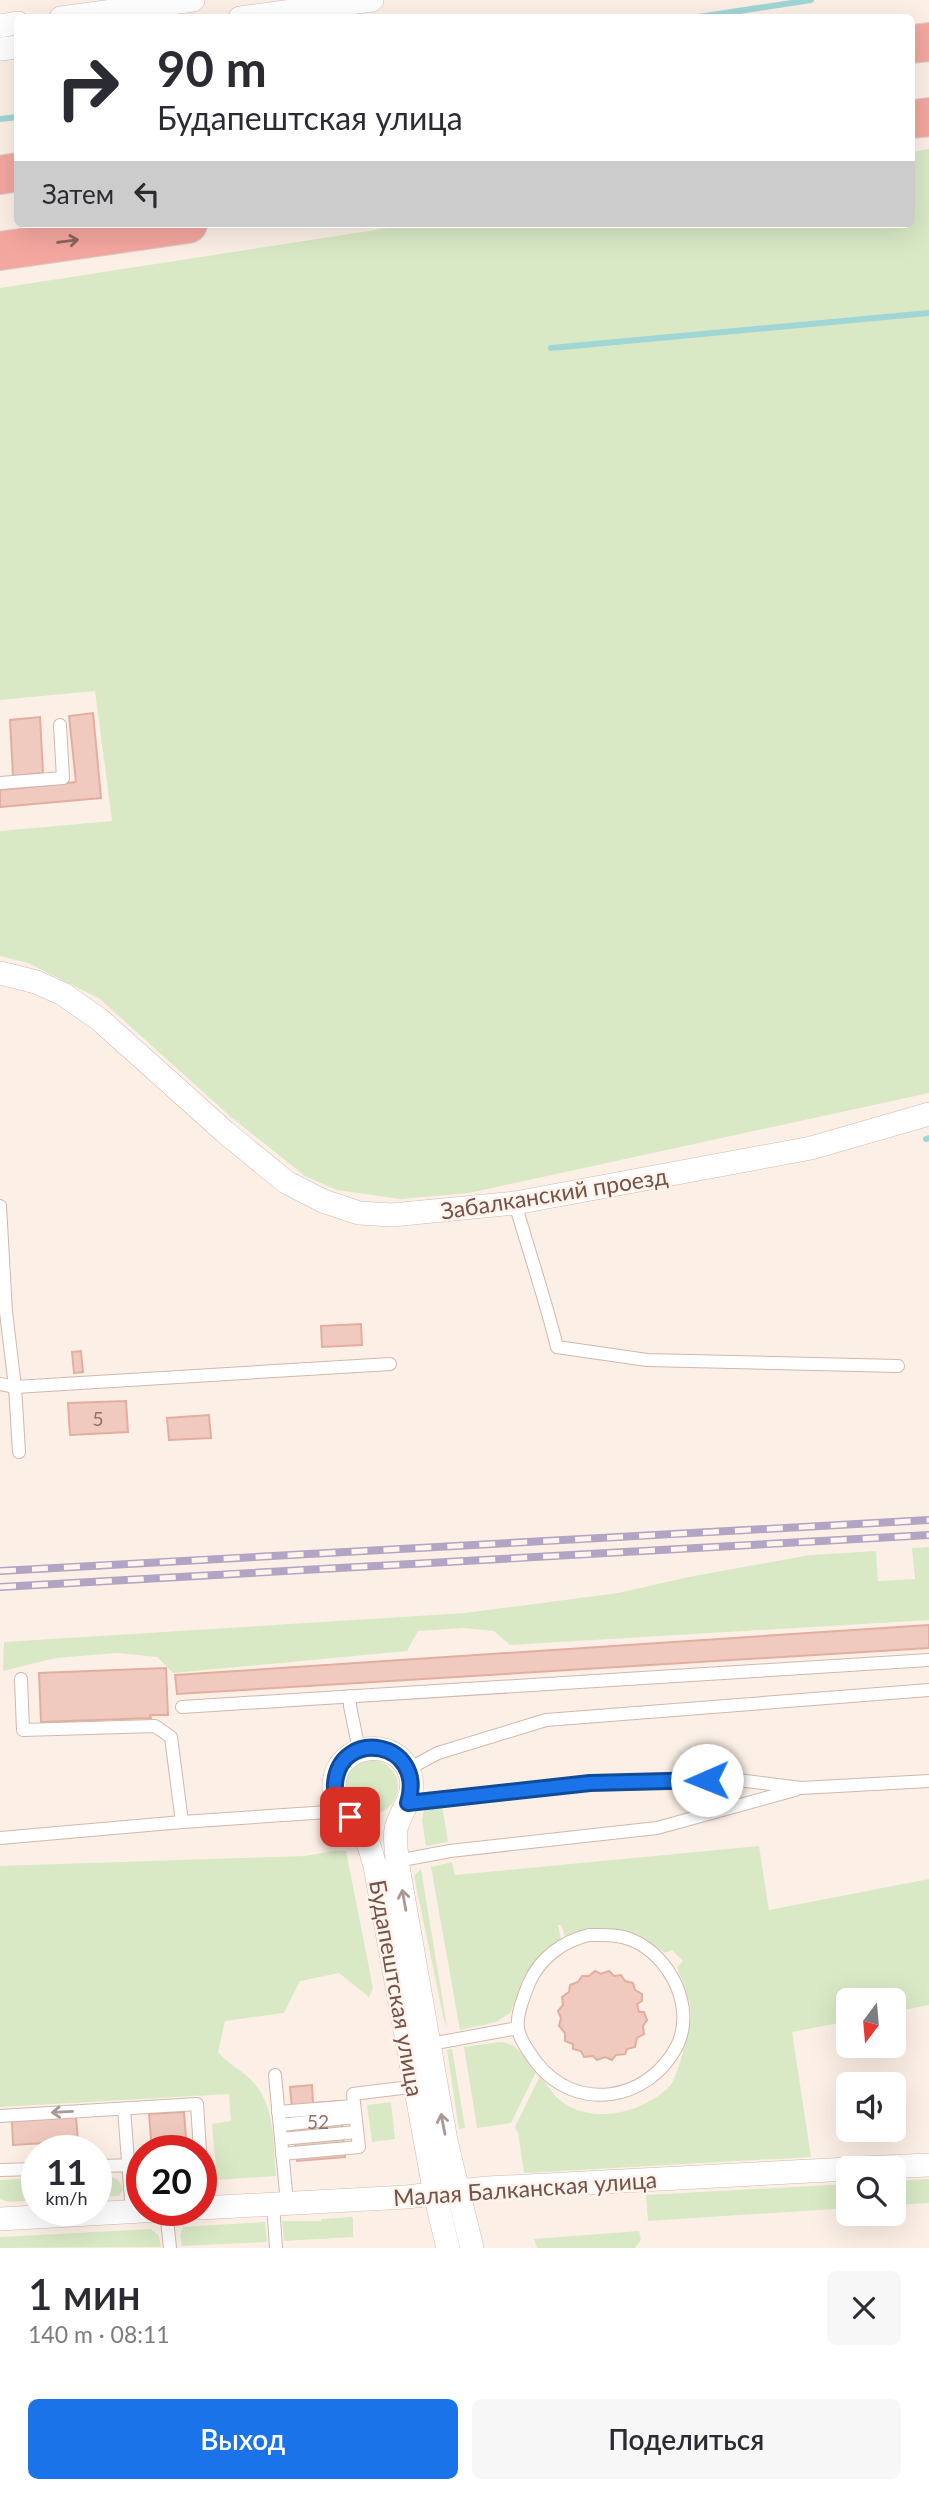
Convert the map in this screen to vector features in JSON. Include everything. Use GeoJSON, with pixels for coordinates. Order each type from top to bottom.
{"type":"FeatureCollection","features":[{"type":"Feature","properties":{"kind":"highway"},"geometry":{"type":"LineString","coordinates":[[0,251],[160,228]]}},
{"type":"Feature","properties":{"kind":"street"},"geometry":{"type":"LineString","coordinates":[[90,14],[193,0]]}},
{"type":"Feature","properties":{"kind":"street"},"geometry":{"type":"LineString","coordinates":[[269,14],[372,0]]}},
{"type":"Feature","properties":{"kind":"street","name":"Забалканский проезд"},"geometry":{"type":"LineString","coordinates":[[0,973],[36,982],[63,994],[100,1020],[225,1132],[286,1182],[323,1200],[359,1213],[392,1215],[515,1203],[811,1148],[929,1114]]}},
{"type":"Feature","properties":{"kind":"street"},"geometry":{"type":"LineString","coordinates":[[359,1750],[382,1748],[392,1752],[408,1769]]}},
{"type":"Feature","properties":{"kind":"street","name":"Будапештская улица"},"geometry":{"type":"LineString","coordinates":[[359,1750],[340,1765],[334,1788],[343,1811],[358,1822],[367,1840],[419,2046]]}},
{"type":"Feature","properties":{"kind":"street","name":"Будапештская улица"},"geometry":{"type":"LineString","coordinates":[[408,1769],[412,1792],[396,1832],[397,1861],[419,2046],[446,2192],[449,2248]]}},
{"type":"Feature","properties":{"kind":"street"},"geometry":{"type":"LineString","coordinates":[[906,2166],[929,2165]]}},
{"type":"Feature","properties":{"kind":"street","name":"Малая Балканская улица"},"geometry":{"type":"LineString","coordinates":[[217,2207],[836,2170]]}},
{"type":"Feature","properties":{"kind":"street","name":"Будапештская улица"},"geometry":{"type":"LineString","coordinates":[[446,2192],[472,2248]]}},
{"type":"Feature","properties":{"kind":"street"},"geometry":{"type":"LineString","coordinates":[[0,2219],[126,2212]]}},
{"type":"Feature","properties":{"kind":"lane"},"geometry":{"type":"LineString","coordinates":[[0,783],[63,778],[60,725]]}},
{"type":"Feature","properties":{"kind":"lane"},"geometry":{"type":"LineString","coordinates":[[515,1203],[557,1347],[647,1360],[898,1366]]}},
{"type":"Feature","properties":{"kind":"lane"},"geometry":{"type":"LineString","coordinates":[[0,1206],[6,1312],[19,1452]]}},
{"type":"Feature","properties":{"kind":"lane"},"geometry":{"type":"LineString","coordinates":[[0,1384],[15,1387],[390,1364]]}},
{"type":"Feature","properties":{"kind":"lane"},"geometry":{"type":"LineString","coordinates":[[182,1707],[929,1660]]}},
{"type":"Feature","properties":{"kind":"lane"},"geometry":{"type":"LineString","coordinates":[[21,1679],[23,1730],[155,1726],[171,1737],[182,1822]]}},
{"type":"Feature","properties":{"kind":"lane"},"geometry":{"type":"LineString","coordinates":[[408,1769],[438,1753],[546,1720],[929,1690]]}},
{"type":"Feature","properties":{"kind":"lane"},"geometry":{"type":"LineString","coordinates":[[350,1696],[359,1750]]}},
{"type":"Feature","properties":{"kind":"lane"},"geometry":{"type":"LineString","coordinates":[[408,1803],[590,1783],[730,1779],[801,1788],[929,1781]]}},
{"type":"Feature","properties":{"kind":"lane"},"geometry":{"type":"LineString","coordinates":[[397,1861],[450,1851],[657,1828],[801,1788]]}},
{"type":"Feature","properties":{"kind":"lane"},"geometry":{"type":"LineString","coordinates":[[0,1838],[343,1811]]}},
{"type":"Feature","properties":{"kind":"lane"},"geometry":{"type":"LineString","coordinates":[[589,1935],[632,1940],[655,1956],[674,1980],[683,2007],[681,2036],[669,2059],[634,2089],[614,2094],[576,2091],[551,2078],[531,2054],[518,2028],[521,2006],[534,1972],[548,1956],[567,1942],[589,1935]]}},
{"type":"Feature","properties":{"kind":"lane"},"geometry":{"type":"LineString","coordinates":[[419,2046],[518,2028]]}},
{"type":"Feature","properties":{"kind":"lane"},"geometry":{"type":"LineString","coordinates":[[275,2076],[282,2154],[276,2248]]}},
{"type":"Feature","properties":{"kind":"lane"},"geometry":{"type":"LineString","coordinates":[[282,2154],[359,2147],[353,2094],[425,2086]]}},
{"type":"Feature","properties":{"kind":"lane"},"geometry":{"type":"LineString","coordinates":[[0,2116],[197,2104],[199,2135]]}},
{"type":"Feature","properties":{"kind":"lane"},"geometry":{"type":"LineString","coordinates":[[124,2109],[129,2135]]}},
{"type":"Feature","properties":{"kind":"lane"},"geometry":{"type":"LineString","coordinates":[[279,2119],[355,2111]]}},
{"type":"Feature","properties":{"kind":"lane"},"geometry":{"type":"LineString","coordinates":[[281,2139],[357,2132]]}},
{"type":"Feature","properties":{"kind":"lane"},"geometry":{"type":"LineString","coordinates":[[0,2170],[21,2169]]}},
{"type":"Feature","properties":{"kind":"lane"},"geometry":{"type":"LineString","coordinates":[[168,2226],[170,2248]]}},
{"type":"Feature","properties":{"kind":"green space"},"geometry":{"type":"Polygon","coordinates":[[[929,149],[929,1093],[469,1193],[400,1199],[337,1190],[305,1176],[231,1117],[100,999],[28,963],[0,956],[0,831],[112,821],[95,691],[0,700],[0,288],[388,228],[915,228],[915,151],[929,149]]]}},
{"type":"Feature","properties":{"kind":"green space"},"geometry":{"type":"Polygon","coordinates":[[[929,1547],[929,1620],[510,1645],[494,1631],[463,1628],[418,1631],[407,1651],[173,1673],[157,1657],[117,1653],[56,1658],[3,1671],[4,1642],[465,1613],[618,1593],[810,1555],[876,1551],[878,1581],[915,1579],[912,1548],[929,1547]]]}},
{"type":"Feature","properties":{"kind":"green space"},"geometry":{"type":"Polygon","coordinates":[[[371,1760],[390,1768],[398,1787],[390,1806],[371,1814],[352,1806],[344,1787],[352,1768],[371,1760]]]}},
{"type":"Feature","properties":{"kind":"green space"},"geometry":{"type":"Polygon","coordinates":[[[442,1805],[448,1842],[426,1846],[422,1821],[424,1809],[442,1805]]]}},
{"type":"Feature","properties":{"kind":"green space"},"geometry":{"type":"Polygon","coordinates":[[[759,1846],[769,1910],[929,1879],[929,2005],[906,2010],[906,1988],[836,1988],[836,2024],[792,2032],[811,2157],[524,2173],[515,2127],[540,2076],[561,2101],[588,2113],[618,2113],[633,2109],[670,2086],[680,2063],[691,2014],[690,2002],[677,1967],[683,1961],[672,1950],[665,1953],[630,1933],[605,1928],[579,1931],[565,1936],[561,1925],[558,1925],[561,1939],[530,1967],[510,2013],[496,2022],[460,2030],[431,1867],[452,1862],[455,1875],[759,1846]]]}},
{"type":"Feature","properties":{"kind":"green space"},"geometry":{"type":"Polygon","coordinates":[[[346,1851],[373,1988],[369,1997],[339,1973],[300,1981],[284,2013],[225,2021],[218,2052],[248,2077],[264,2098],[271,2123],[276,2176],[217,2180],[217,2135],[213,2135],[212,2124],[231,2121],[229,2094],[0,2107],[0,1866],[305,1856],[346,1851]]]}},
{"type":"Feature","properties":{"kind":"green space"},"geometry":{"type":"Polygon","coordinates":[[[421,1869],[447,2027],[414,1876],[421,1869]]]}},
{"type":"Feature","properties":{"kind":"green space"},"geometry":{"type":"Polygon","coordinates":[[[499,2042],[516,2048],[536,2072],[511,2123],[477,2128],[464,2047],[499,2042]]]}},
{"type":"Feature","properties":{"kind":"green space"},"geometry":{"type":"Polygon","coordinates":[[[452,2049],[465,2128],[459,2129],[447,2050],[452,2049]]]}},
{"type":"Feature","properties":{"kind":"green space"},"geometry":{"type":"Polygon","coordinates":[[[391,2102],[395,2139],[372,2142],[367,2105],[391,2102]]]}},
{"type":"Feature","properties":{"kind":"green space"},"geometry":{"type":"Polygon","coordinates":[[[112,2177],[119,2181],[123,2189],[119,2196],[112,2196],[112,2177]]]}},
{"type":"Feature","properties":{"kind":"green space"},"geometry":{"type":"Polygon","coordinates":[[[21,2179],[21,2201],[0,2199],[0,2180],[21,2179]]]}},
{"type":"Feature","properties":{"kind":"green space"},"geometry":{"type":"Polygon","coordinates":[[[929,2179],[929,2203],[906,2204],[906,2180],[929,2179]]]}},
{"type":"Feature","properties":{"kind":"green space"},"geometry":{"type":"Polygon","coordinates":[[[836,2185],[836,2209],[648,2221],[646,2195],[836,2185]]]}},
{"type":"Feature","properties":{"kind":"green space"},"geometry":{"type":"Polygon","coordinates":[[[353,2217],[353,2237],[284,2241],[282,2221],[321,2221],[353,2217]]]}},
{"type":"Feature","properties":{"kind":"green space"},"geometry":{"type":"Polygon","coordinates":[[[265,2222],[267,2242],[182,2246],[180,2236],[183,2227],[265,2222]]]}},
{"type":"Feature","properties":{"kind":"green space"},"geometry":{"type":"Polygon","coordinates":[[[151,2229],[159,2236],[161,2247],[0,2248],[0,2237],[151,2229]]]}},
{"type":"Feature","properties":{"kind":"green space"},"geometry":{"type":"Polygon","coordinates":[[[639,2231],[641,2240],[635,2248],[537,2248],[534,2239],[639,2231]]]}},
{"type":"Feature","properties":{"kind":"building"},"geometry":{"type":"Polygon","coordinates":[[[93,713],[101,798],[0,807],[0,790],[76,782],[69,716],[93,713]]]}},
{"type":"Feature","properties":{"kind":"building"},"geometry":{"type":"Polygon","coordinates":[[[40,717],[43,773],[13,776],[10,720],[40,717]]]}},
{"type":"Feature","properties":{"kind":"building"},"geometry":{"type":"Polygon","coordinates":[[[361,1324],[362,1345],[322,1347],[321,1326],[361,1324]]]}},
{"type":"Feature","properties":{"kind":"building"},"geometry":{"type":"Polygon","coordinates":[[[81,1351],[83,1372],[74,1373],[72,1352],[81,1351]]]}},
{"type":"Feature","properties":{"kind":"building"},"geometry":{"type":"Polygon","coordinates":[[[126,1401],[128,1432],[70,1435],[68,1403],[126,1401]]]}},
{"type":"Feature","properties":{"kind":"building"},"geometry":{"type":"Polygon","coordinates":[[[209,1415],[211,1438],[169,1440],[167,1418],[209,1415]]]}},
{"type":"Feature","properties":{"kind":"building"},"geometry":{"type":"Polygon","coordinates":[[[929,1625],[929,1648],[177,1694],[175,1675],[929,1625]]]}},
{"type":"Feature","properties":{"kind":"building"},"geometry":{"type":"Polygon","coordinates":[[[166,1668],[168,1715],[41,1722],[39,1673],[166,1668]]]}},
{"type":"Feature","properties":{"kind":"building"},"geometry":{"type":"Polygon","coordinates":[[[595,1971],[601,1974],[609,1971],[614,1976],[621,1975],[625,1981],[633,1983],[635,1990],[642,1994],[642,2001],[637,2004],[639,2012],[644,2012],[647,2020],[643,2026],[644,2034],[637,2038],[635,2047],[627,2049],[625,2054],[616,2055],[612,2060],[605,2057],[597,2060],[593,2056],[584,2057],[581,2051],[573,2049],[573,2044],[565,2041],[565,2033],[559,2026],[561,2018],[558,2011],[563,2005],[562,1997],[569,1992],[570,1985],[595,1971]]]}},
{"type":"Feature","properties":{"kind":"building"},"geometry":{"type":"Polygon","coordinates":[[[312,2085],[313,2103],[340,2101],[345,2157],[297,2161],[290,2087],[312,2085]]]}},
{"type":"Feature","properties":{"kind":"building"},"geometry":{"type":"Polygon","coordinates":[[[184,2112],[186,2135],[151,2135],[149,2114],[184,2112]]]}},
{"type":"Feature","properties":{"kind":"building"},"geometry":{"type":"Polygon","coordinates":[[[76,2117],[78,2135],[21,2135],[21,2145],[13,2145],[12,2121],[76,2117]]]}},
{"type":"Feature","properties":{"kind":"waterway"},"geometry":{"type":"LineString","coordinates":[[718,14],[811,0]]}},
{"type":"Feature","properties":{"kind":"waterway"},"geometry":{"type":"LineString","coordinates":[[0,119],[14,117]]}},
{"type":"Feature","properties":{"kind":"waterway"},"geometry":{"type":"LineString","coordinates":[[551,348],[929,313]]}},
{"type":"Feature","properties":{"kind":"railway"},"geometry":{"type":"LineString","coordinates":[[0,1571],[929,1520]]}},
{"type":"Feature","properties":{"kind":"railway"},"geometry":{"type":"LineString","coordinates":[[0,1587],[929,1535]]}},
{"type":"Feature","properties":{"kind":"route"},"geometry":{"type":"LineString","coordinates":[[350,1817],[337,1801],[335,1776],[340,1765],[349,1756],[370,1747],[392,1752],[408,1769],[412,1792],[408,1803],[590,1783],[707,1780]]}}]}
